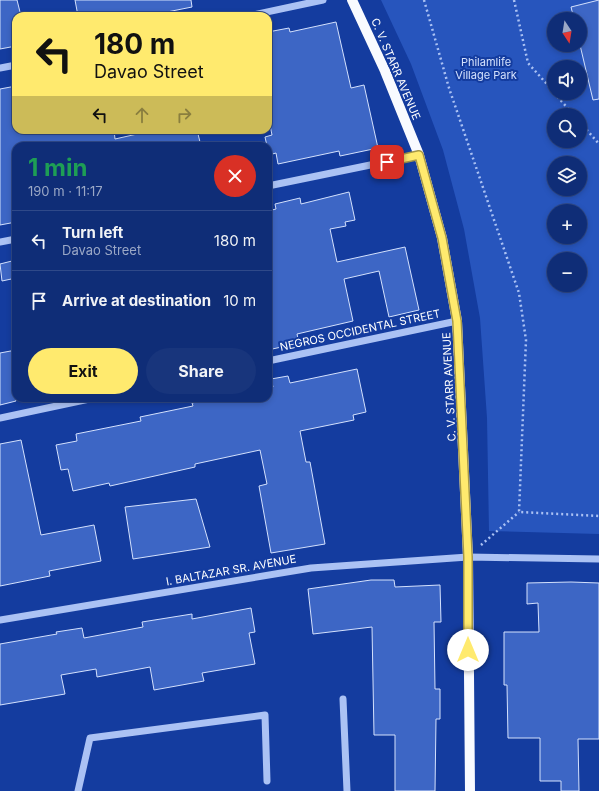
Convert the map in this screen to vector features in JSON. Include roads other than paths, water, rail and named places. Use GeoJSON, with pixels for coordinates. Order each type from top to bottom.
{"type":"FeatureCollection","features":[{"type":"Feature","properties":{"kind":"main road","name":"C. V. STARR AVENUE"},"geometry":{"type":"LineString","coordinates":[[352,0],[385,71],[419,155],[442,238],[457,321],[468,557],[470,791]]}},
{"type":"Feature","properties":{"kind":"street"},"geometry":{"type":"LineString","coordinates":[[267,12],[323,0]]}},
{"type":"Feature","properties":{"kind":"street"},"geometry":{"type":"LineString","coordinates":[[0,68],[12,66]]}},
{"type":"Feature","properties":{"kind":"street"},"geometry":{"type":"LineString","coordinates":[[272,185],[419,155]]}},
{"type":"Feature","properties":{"kind":"street"},"geometry":{"type":"LineString","coordinates":[[0,242],[12,240]]}},
{"type":"Feature","properties":{"kind":"street","name":"NEGROS OCCIDENTAL STREET"},"geometry":{"type":"LineString","coordinates":[[272,360],[457,321]]}},
{"type":"Feature","properties":{"kind":"street"},"geometry":{"type":"LineString","coordinates":[[0,418],[75,402]]}},
{"type":"Feature","properties":{"kind":"street","name":"I. BALTAZAR SR. AVENUE"},"geometry":{"type":"LineString","coordinates":[[0,620],[311,568],[468,557],[599,559]]}},
{"type":"Feature","properties":{"kind":"street"},"geometry":{"type":"LineString","coordinates":[[343,699],[347,791]]}},
{"type":"Feature","properties":{"kind":"street"},"geometry":{"type":"LineString","coordinates":[[78,791],[90,738],[265,715],[267,781]]}},
{"type":"Feature","properties":{"kind":"park label","name":"Philamlife Village Park"},"geometry":{"type":"Point","coordinates":[486,68]}}]}
